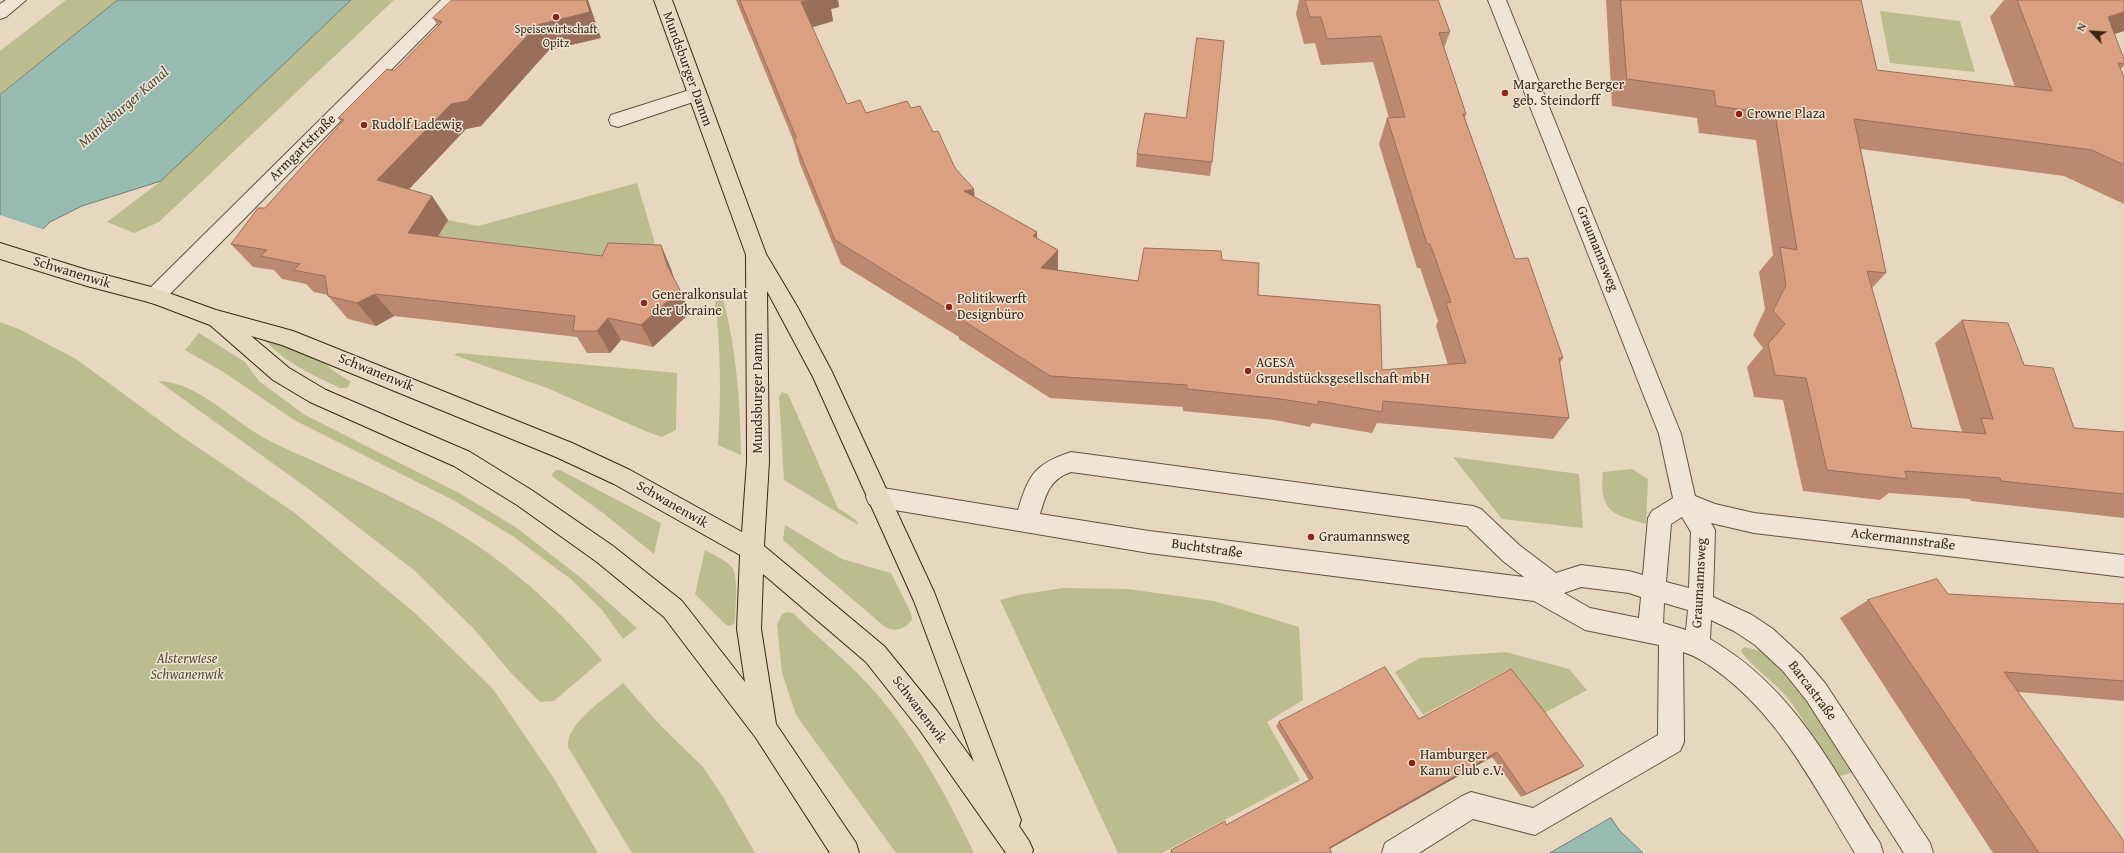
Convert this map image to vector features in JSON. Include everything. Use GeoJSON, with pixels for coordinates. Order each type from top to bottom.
{"type":"FeatureCollection","features":[{"type":"Feature","properties":{"kind":"main road","name":"Mundsburger Damm"},"geometry":{"type":"LineString","coordinates":[[667,1],[696,94],[756,255],[758,461],[752,550],[749,629],[765,729]]}},
{"type":"Feature","properties":{"kind":"main road","name":"Schwanenwik"},"geometry":{"type":"LineString","coordinates":[[0,251],[155,296],[213,318],[286,337],[564,450],[622,477],[752,550],[875,654],[928,720],[1020,852]]}},
{"type":"Feature","properties":{"kind":"main road","name":"Schwanenwik"},"geometry":{"type":"LineString","coordinates":[[756,255],[791,314],[819,369],[926,600],[1020,852]]}},
{"type":"Feature","properties":{"kind":"main road","name":"Schwanenwik"},"geometry":{"type":"LineString","coordinates":[[213,318],[281,374],[318,396],[462,459],[525,498],[605,554],[673,609],[765,729],[846,853]]}},
{"type":"Feature","properties":{"kind":"street"},"geometry":{"type":"LineString","coordinates":[[0,13],[17,0]]}},
{"type":"Feature","properties":{"kind":"street","name":"Armgartstraße"},"geometry":{"type":"LineString","coordinates":[[155,296],[452,0]]}},
{"type":"Feature","properties":{"kind":"street","name":"Graumannsweg"},"geometry":{"type":"LineString","coordinates":[[1497,0],[1670,434],[1685,503],[1703,530],[1701,603],[1697,646]]}},
{"type":"Feature","properties":{"kind":"street"},"geometry":{"type":"LineString","coordinates":[[618,120],[696,94]]}},
{"type":"Feature","properties":{"kind":"street"},"geometry":{"type":"LineString","coordinates":[[1026,521],[1038,484],[1044,474],[1057,466],[1071,462],[1473,516],[1546,588]]}},
{"type":"Feature","properties":{"kind":"street","name":"Buchtstraße"},"geometry":{"type":"LineString","coordinates":[[878,497],[1149,542],[1286,560],[1546,588],[1581,576],[1629,582],[1653,588]]}},
{"type":"Feature","properties":{"kind":"street"},"geometry":{"type":"LineString","coordinates":[[1395,853],[1472,804],[1535,822],[1671,742],[1660,633],[1653,588],[1660,518],[1685,503]]}},
{"type":"Feature","properties":{"kind":"street","name":"Ackermannstraße"},"geometry":{"type":"LineString","coordinates":[[1685,503],[1715,514],[1754,523],[2124,566]]}},
{"type":"Feature","properties":{"kind":"street","name":"Buchtstraße"},"geometry":{"type":"LineString","coordinates":[[1546,588],[1585,619],[1660,633]]}},
{"type":"Feature","properties":{"kind":"street","name":"Barcastraße"},"geometry":{"type":"LineString","coordinates":[[1653,588],[1701,603],[1743,623],[1764,637],[1792,663],[1816,692],[1920,853]]}},
{"type":"Feature","properties":{"kind":"street"},"geometry":{"type":"LineString","coordinates":[[1660,633],[1697,646],[1736,669],[1778,710],[1800,739],[1870,853]]}},
{"type":"Feature","properties":{"kind":"green space"},"geometry":{"type":"Polygon","coordinates":[[[66,0],[118,0],[0,94],[0,51],[66,0]]]}},
{"type":"Feature","properties":{"kind":"green space"},"geometry":{"type":"Polygon","coordinates":[[[351,0],[394,0],[159,222],[134,233],[107,222],[161,181],[351,0]]]}},
{"type":"Feature","properties":{"kind":"green space"},"geometry":{"type":"Polygon","coordinates":[[[1880,11],[1960,21],[1975,72],[1890,63],[1880,11]]]}},
{"type":"Feature","properties":{"kind":"green space"},"geometry":{"type":"Polygon","coordinates":[[[637,183],[655,243],[642,248],[643,258],[421,262],[448,220],[478,226],[637,183]]]}},
{"type":"Feature","properties":{"kind":"green space"},"geometry":{"type":"Polygon","coordinates":[[[723,299],[735,357],[740,416],[741,455],[718,445],[720,373],[715,301],[723,299]]]}},
{"type":"Feature","properties":{"kind":"green space","name":"Alsterwiese Schwanenwik"},"geometry":{"type":"Polygon","coordinates":[[[0,322],[19,329],[76,359],[181,436],[295,513],[416,614],[493,689],[553,777],[598,853],[0,853],[0,322]]]}},
{"type":"Feature","properties":{"kind":"green space"},"geometry":{"type":"Polygon","coordinates":[[[199,333],[245,362],[259,381],[305,415],[459,493],[517,528],[581,578],[637,628],[623,639],[602,610],[572,580],[514,537],[453,500],[294,420],[225,373],[185,350],[199,333]]]}},
{"type":"Feature","properties":{"kind":"green space"},"geometry":{"type":"Polygon","coordinates":[[[268,337],[318,356],[331,369],[351,382],[347,388],[340,388],[310,373],[290,362],[281,355],[265,340],[268,337]]]}},
{"type":"Feature","properties":{"kind":"green space"},"geometry":{"type":"Polygon","coordinates":[[[458,353],[677,373],[676,430],[662,437],[650,433],[547,388],[454,355],[458,353]]]}},
{"type":"Feature","properties":{"kind":"green space"},"geometry":{"type":"Polygon","coordinates":[[[158,381],[173,383],[200,394],[269,440],[364,484],[445,525],[495,558],[518,576],[562,616],[602,660],[554,701],[540,702],[511,673],[474,629],[415,571],[310,490],[158,381]]]}},
{"type":"Feature","properties":{"kind":"green space"},"geometry":{"type":"Polygon","coordinates":[[[782,392],[788,394],[838,508],[856,520],[858,525],[784,480],[779,397],[782,392]]]}},
{"type":"Feature","properties":{"kind":"green space"},"geometry":{"type":"Polygon","coordinates":[[[1453,457],[1579,474],[1583,528],[1502,519],[1453,457]]]}},
{"type":"Feature","properties":{"kind":"green space"},"geometry":{"type":"Polygon","coordinates":[[[1632,469],[1648,479],[1646,524],[1616,514],[1610,509],[1603,496],[1603,472],[1632,469]]]}},
{"type":"Feature","properties":{"kind":"green space"},"geometry":{"type":"Polygon","coordinates":[[[556,470],[560,470],[661,523],[654,554],[603,513],[553,477],[552,474],[556,470]]]}},
{"type":"Feature","properties":{"kind":"green space"},"geometry":{"type":"Polygon","coordinates":[[[785,525],[842,559],[891,573],[911,613],[912,620],[906,626],[896,630],[885,627],[783,540],[785,525]]]}},
{"type":"Feature","properties":{"kind":"green space"},"geometry":{"type":"Polygon","coordinates":[[[705,550],[726,562],[732,567],[734,572],[736,585],[735,621],[734,624],[730,626],[725,624],[695,594],[705,550]]]}},
{"type":"Feature","properties":{"kind":"green space"},"geometry":{"type":"Polygon","coordinates":[[[1063,588],[1128,589],[1214,601],[1299,627],[1303,700],[1267,722],[1300,780],[1162,853],[1118,853],[1000,600],[1018,595],[1063,588]]]}},
{"type":"Feature","properties":{"kind":"green space"},"geometry":{"type":"Polygon","coordinates":[[[788,612],[793,613],[857,673],[891,711],[918,750],[942,790],[974,853],[896,853],[796,715],[782,673],[777,625],[782,614],[788,612]]]}},
{"type":"Feature","properties":{"kind":"green space"},"geometry":{"type":"Polygon","coordinates":[[[1744,647],[1761,651],[1795,684],[1817,713],[1854,772],[1836,777],[1806,726],[1786,696],[1745,656],[1741,651],[1744,647]]]}},
{"type":"Feature","properties":{"kind":"green space"},"geometry":{"type":"Polygon","coordinates":[[[1506,652],[1569,669],[1587,690],[1539,716],[1507,670],[1423,715],[1395,672],[1420,658],[1506,652]]]}},
{"type":"Feature","properties":{"kind":"green space"},"geometry":{"type":"Polygon","coordinates":[[[623,683],[660,725],[703,767],[723,797],[755,853],[632,853],[568,747],[569,738],[573,729],[580,720],[623,683]]]}},
{"type":"Feature","properties":{"kind":"water","name":"Mundsburger Kanal"},"geometry":{"type":"Polygon","coordinates":[[[118,0],[351,0],[161,181],[82,206],[50,222],[0,271],[0,95],[118,0]]]}},
{"type":"Feature","properties":{"kind":"water"},"geometry":{"type":"Polygon","coordinates":[[[1611,818],[1620,831],[1643,853],[1550,853],[1611,818]]]}},
{"type":"Feature","properties":{"kind":"pier"},"geometry":{"type":"Polygon","coordinates":[[[0,215],[45,230],[0,273],[0,215]]]}},
{"type":"Feature","properties":{"kind":"building"},"geometry":{"type":"Polygon","coordinates":[[[452,0],[586,0],[590,12],[537,25],[467,101],[451,104],[377,180],[432,196],[408,233],[602,256],[608,243],[661,245],[667,265],[680,290],[641,325],[608,318],[597,331],[573,331],[575,316],[375,294],[357,303],[328,296],[325,276],[293,270],[300,264],[261,256],[267,250],[231,244],[258,208],[265,208],[344,120],[338,118],[387,69],[394,71],[442,22],[433,18],[452,0]]]}},
{"type":"Feature","properties":{"kind":"building"},"geometry":{"type":"Polygon","coordinates":[[[740,0],[809,0],[801,2],[847,104],[860,100],[866,113],[907,101],[911,108],[920,106],[933,132],[938,131],[955,168],[974,189],[964,191],[1037,232],[1033,236],[1058,250],[1041,268],[1138,281],[1144,248],[1221,251],[1222,260],[1259,263],[1258,295],[1380,305],[1382,370],[1466,363],[1446,303],[1451,302],[1430,244],[1427,244],[1387,118],[1405,117],[1381,36],[1327,39],[1321,17],[1310,17],[1305,0],[1438,0],[1450,32],[1439,33],[1466,114],[1463,114],[1515,259],[1528,258],[1563,358],[1559,358],[1569,418],[1383,401],[1382,412],[1318,401],[1318,405],[1281,399],[1187,389],[1187,385],[1050,376],[956,316],[957,315],[835,240],[794,139],[796,138],[740,0]]]}},
{"type":"Feature","properties":{"kind":"building"},"geometry":{"type":"Polygon","coordinates":[[[1621,0],[1861,0],[1877,70],[2052,91],[2017,0],[2124,0],[2124,12],[2108,17],[2124,59],[2124,64],[2118,63],[2124,77],[2124,165],[2092,150],[1854,119],[1886,273],[1867,271],[1912,428],[1986,434],[1981,418],[1993,419],[1962,320],[2008,323],[2024,365],[2053,368],[2074,428],[2124,432],[2124,494],[2001,481],[2000,478],[1905,471],[1907,479],[1827,470],[1806,378],[1775,375],[1768,344],[1785,324],[1773,311],[1786,285],[1780,247],[1797,250],[1775,114],[1716,106],[1714,91],[1627,79],[1621,0]]]}},
{"type":"Feature","properties":{"kind":"building"},"geometry":{"type":"Polygon","coordinates":[[[1197,38],[1224,41],[1212,162],[1137,154],[1145,113],[1186,118],[1197,38]]]}},
{"type":"Feature","properties":{"kind":"building"},"geometry":{"type":"Polygon","coordinates":[[[1937,579],[1948,594],[2124,604],[2124,681],[2004,672],[2124,841],[2124,853],[2039,853],[1868,600],[1937,579]]]}},
{"type":"Feature","properties":{"kind":"building","name":"Hamburger Kanu Club e.V."},"geometry":{"type":"Polygon","coordinates":[[[1385,667],[1419,719],[1511,669],[1584,766],[1526,794],[1497,752],[1329,848],[1332,853],[1173,853],[1171,850],[1225,821],[1226,825],[1313,778],[1279,722],[1385,667]]]}},
{"type":"Feature","properties":{"kind":"place","name":"Speisewirtschaft Opitz"},"geometry":{"type":"Point","coordinates":[556,17]}},
{"type":"Feature","properties":{"kind":"place","name":"Margarethe Berger geb. Steindorff"},"geometry":{"type":"Point","coordinates":[1505,93]}},
{"type":"Feature","properties":{"kind":"place","name":"Crowne Plaza"},"geometry":{"type":"Point","coordinates":[1739,114]}},
{"type":"Feature","properties":{"kind":"place","name":"Rudolf Ladewig"},"geometry":{"type":"Point","coordinates":[364,125]}},
{"type":"Feature","properties":{"kind":"place","name":"Generalkonsulat der Ukraine"},"geometry":{"type":"Point","coordinates":[644,303]}},
{"type":"Feature","properties":{"kind":"place","name":"Politikwerft Designbüro"},"geometry":{"type":"Point","coordinates":[949,307]}},
{"type":"Feature","properties":{"kind":"place","name":"AGESA Grundstücksgesellschaft mbH"},"geometry":{"type":"Point","coordinates":[1248,371]}},
{"type":"Feature","properties":{"kind":"place","name":"Graumannsweg"},"geometry":{"type":"Point","coordinates":[1311,537]}},
{"type":"Feature","properties":{"kind":"place","name":"Hamburger Kanu Club e.V."},"geometry":{"type":"Point","coordinates":[1412,763]}}]}
